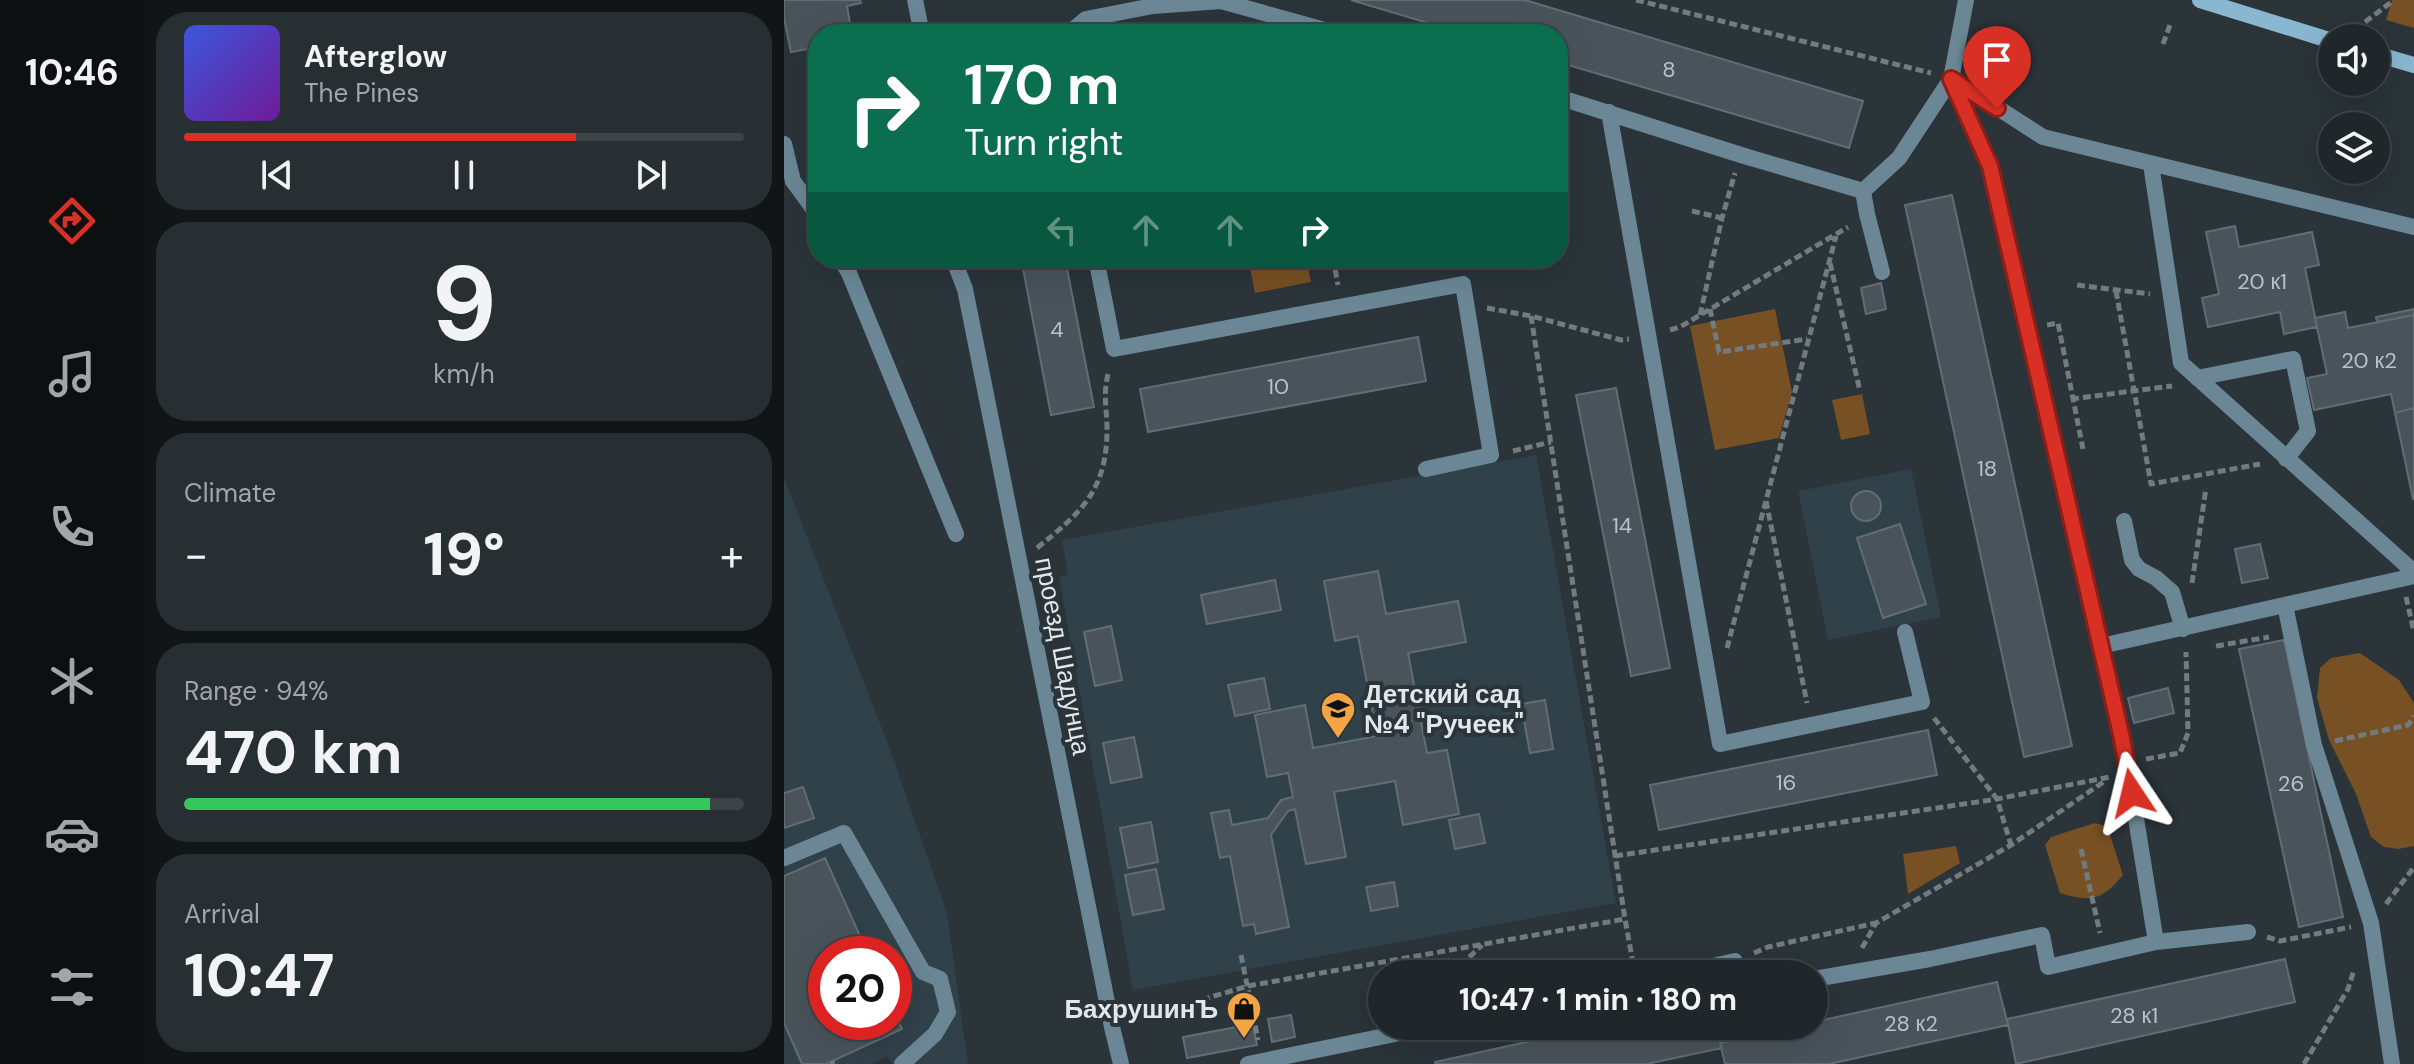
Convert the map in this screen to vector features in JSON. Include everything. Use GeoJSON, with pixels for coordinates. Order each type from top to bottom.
{"type":"FeatureCollection","features":[{"type":"Feature","properties":{"kind":"main road"},"geometry":{"type":"LineString","coordinates":[[2200,0],[2318,37]]}},
{"type":"Feature","properties":{"kind":"main road"},"geometry":{"type":"LineString","coordinates":[[2390,58],[2414,65]]}},
{"type":"Feature","properties":{"kind":"street"},"geometry":{"type":"LineString","coordinates":[[915,0],[920,24]]}},
{"type":"Feature","properties":{"kind":"street"},"geometry":{"type":"LineString","coordinates":[[1863,191],[1899,158],[1951,79],[1966,0]]}},
{"type":"Feature","properties":{"kind":"street"},"geometry":{"type":"LineString","coordinates":[[1080,24],[1086,19],[1153,6],[1221,1],[1303,24]]}},
{"type":"Feature","properties":{"kind":"street"},"geometry":{"type":"LineString","coordinates":[[1951,79],[2043,137],[2414,227]]}},
{"type":"Feature","properties":{"kind":"street"},"geometry":{"type":"LineString","coordinates":[[1951,79],[1990,166],[2127,763],[2156,942]]}},
{"type":"Feature","properties":{"kind":"street"},"geometry":{"type":"LineString","coordinates":[[1568,100],[1863,191]]}},
{"type":"Feature","properties":{"kind":"street"},"geometry":{"type":"LineString","coordinates":[[1609,112],[1720,744],[1922,702],[1905,632]]}},
{"type":"Feature","properties":{"kind":"street"},"geometry":{"type":"LineString","coordinates":[[784,144],[793,181],[808,201]]}},
{"type":"Feature","properties":{"kind":"street"},"geometry":{"type":"LineString","coordinates":[[2151,164],[2181,363],[2191,381],[2286,459],[2414,574]]}},
{"type":"Feature","properties":{"kind":"street"},"geometry":{"type":"LineString","coordinates":[[1863,191],[1882,272]]}},
{"type":"Feature","properties":{"kind":"street"},"geometry":{"type":"LineString","coordinates":[[846,268],[956,534]]}},
{"type":"Feature","properties":{"kind":"street","name":"проезд Шадунца"},"geometry":{"type":"LineString","coordinates":[[957,268],[965,289],[1121,1064]]}},
{"type":"Feature","properties":{"kind":"street"},"geometry":{"type":"LineString","coordinates":[[1098,268],[1114,349],[1463,284],[1491,455],[1426,469]]}},
{"type":"Feature","properties":{"kind":"street"},"geometry":{"type":"LineString","coordinates":[[2191,381],[2293,359],[2308,431],[2286,459]]}},
{"type":"Feature","properties":{"kind":"street"},"geometry":{"type":"LineString","coordinates":[[2124,521],[2132,560],[2139,569],[2172,592],[2185,628]]}},
{"type":"Feature","properties":{"kind":"street"},"geometry":{"type":"LineString","coordinates":[[2101,646],[2414,574]]}},
{"type":"Feature","properties":{"kind":"street"},"geometry":{"type":"LineString","coordinates":[[2285,605],[2314,745],[2371,923],[2392,1064]]}},
{"type":"Feature","properties":{"kind":"street"},"geometry":{"type":"LineString","coordinates":[[784,858],[844,833],[923,972],[940,979],[948,1012],[935,1034],[902,1064]]}},
{"type":"Feature","properties":{"kind":"street"},"geometry":{"type":"LineString","coordinates":[[1828,977],[2042,935],[2048,967],[2156,942],[2248,932]]}},
{"type":"Feature","properties":{"kind":"street"},"geometry":{"type":"LineString","coordinates":[[1255,1062],[1368,1039]]}},
{"type":"Feature","properties":{"kind":"path"},"geometry":{"type":"LineString","coordinates":[[1636,0],[1951,79]]}},
{"type":"Feature","properties":{"kind":"path"},"geometry":{"type":"LineString","coordinates":[[2365,22],[2394,0]]}},
{"type":"Feature","properties":{"kind":"path"},"geometry":{"type":"LineString","coordinates":[[2163,44],[2170,25]]}},
{"type":"Feature","properties":{"kind":"path"},"geometry":{"type":"LineString","coordinates":[[1699,316],[1722,218],[1741,155]]}},
{"type":"Feature","properties":{"kind":"path"},"geometry":{"type":"LineString","coordinates":[[1692,211],[1722,218]]}},
{"type":"Feature","properties":{"kind":"path"},"geometry":{"type":"LineString","coordinates":[[1466,304],[1531,316],[1621,340],[1649,336],[1680,327],[1836,236],[1867,214]]}},
{"type":"Feature","properties":{"kind":"path"},"geometry":{"type":"LineString","coordinates":[[1724,660],[1836,236]]}},
{"type":"Feature","properties":{"kind":"path"},"geometry":{"type":"LineString","coordinates":[[1829,261],[1860,391]]}},
{"type":"Feature","properties":{"kind":"path"},"geometry":{"type":"LineString","coordinates":[[2077,285],[2171,297]]}},
{"type":"Feature","properties":{"kind":"path"},"geometry":{"type":"LineString","coordinates":[[2116,291],[2151,484],[2286,459]]}},
{"type":"Feature","properties":{"kind":"path"},"geometry":{"type":"LineString","coordinates":[[1710,309],[1719,352],[1807,339]]}},
{"type":"Feature","properties":{"kind":"path"},"geometry":{"type":"LineString","coordinates":[[1531,316],[1632,960]]}},
{"type":"Feature","properties":{"kind":"path"},"geometry":{"type":"LineString","coordinates":[[2027,329],[2058,323],[2083,449]]}},
{"type":"Feature","properties":{"kind":"path"},"geometry":{"type":"LineString","coordinates":[[1020,562],[1074,518],[1090,498],[1103,472],[1107,425],[1104,391],[1114,349]]}},
{"type":"Feature","properties":{"kind":"path"},"geometry":{"type":"LineString","coordinates":[[2044,400],[2073,399],[2191,381]]}},
{"type":"Feature","properties":{"kind":"path"},"geometry":{"type":"LineString","coordinates":[[1491,455],[1551,442]]}},
{"type":"Feature","properties":{"kind":"path"},"geometry":{"type":"LineString","coordinates":[[2185,628],[2206,488]]}},
{"type":"Feature","properties":{"kind":"path"},"geometry":{"type":"LineString","coordinates":[[1766,500],[1811,725]]}},
{"type":"Feature","properties":{"kind":"path"},"geometry":{"type":"LineString","coordinates":[[2408,607],[2414,632]]}},
{"type":"Feature","properties":{"kind":"path"},"geometry":{"type":"LineString","coordinates":[[2215,647],[2289,634]]}},
{"type":"Feature","properties":{"kind":"path"},"geometry":{"type":"LineString","coordinates":[[1749,960],[1768,947],[1876,923],[2011,845],[2127,763],[2180,753],[2188,733],[2185,652],[2200,649]]}},
{"type":"Feature","properties":{"kind":"path"},"geometry":{"type":"LineString","coordinates":[[2314,745],[2408,725],[2414,716]]}},
{"type":"Feature","properties":{"kind":"path"},"geometry":{"type":"LineString","coordinates":[[1939,724],[1997,799],[2011,845]]}},
{"type":"Feature","properties":{"kind":"path"},"geometry":{"type":"LineString","coordinates":[[1615,856],[1997,799],[2109,778]]}},
{"type":"Feature","properties":{"kind":"path"},"geometry":{"type":"LineString","coordinates":[[2081,849],[2105,954]]}},
{"type":"Feature","properties":{"kind":"path"},"geometry":{"type":"LineString","coordinates":[[2248,932],[2280,941],[2371,923],[2414,867]]}},
{"type":"Feature","properties":{"kind":"path"},"geometry":{"type":"LineString","coordinates":[[1112,1027],[1248,986],[1625,919]]}},
{"type":"Feature","properties":{"kind":"path"},"geometry":{"type":"LineString","coordinates":[[1848,973],[1876,923]]}},
{"type":"Feature","properties":{"kind":"path"},"geometry":{"type":"LineString","coordinates":[[1466,960],[1483,944]]}},
{"type":"Feature","properties":{"kind":"path"},"geometry":{"type":"LineString","coordinates":[[1241,955],[1248,986],[1255,1062]]}},
{"type":"Feature","properties":{"kind":"path"},"geometry":{"type":"LineString","coordinates":[[2304,1064],[2348,989],[2357,962]]}},
{"type":"Feature","properties":{"kind":"shaded area"},"geometry":{"type":"Polygon","coordinates":[[[2392,0],[2414,0],[2414,28],[2386,20],[2392,0]]]}},
{"type":"Feature","properties":{"kind":"shaded area"},"geometry":{"type":"Polygon","coordinates":[[[1250,268],[1308,268],[1311,282],[1255,293],[1250,268]]]}},
{"type":"Feature","properties":{"kind":"shaded area"},"geometry":{"type":"Polygon","coordinates":[[[1775,309],[1792,392],[1779,438],[1715,450],[1690,326],[1775,309]]]}},
{"type":"Feature","properties":{"kind":"shaded area"},"geometry":{"type":"Polygon","coordinates":[[[1862,394],[1870,434],[1841,440],[1832,400],[1862,394]]]}},
{"type":"Feature","properties":{"kind":"shaded area","name":"Детский сад №4 \"Ручеек\""},"geometry":{"type":"Polygon","coordinates":[[[1536,455],[1616,903],[1133,990],[1059,577],[1068,575],[1062,540],[1536,455]]]}},
{"type":"Feature","properties":{"kind":"shaded area"},"geometry":{"type":"Polygon","coordinates":[[[1911,469],[1941,617],[1828,640],[1798,491],[1911,469]]]}},
{"type":"Feature","properties":{"kind":"shaded area"},"geometry":{"type":"Polygon","coordinates":[[[784,478],[888,744],[947,913],[968,1064],[892,1064],[887,1056],[873,1064],[784,1064],[784,478]]]}},
{"type":"Feature","properties":{"kind":"shaded area"},"geometry":{"type":"Polygon","coordinates":[[[2360,653],[2399,680],[2414,703],[2414,846],[2398,849],[2384,847],[2371,837],[2356,794],[2329,740],[2317,698],[2320,668],[2331,658],[2360,653]]]}},
{"type":"Feature","properties":{"kind":"shaded area"},"geometry":{"type":"Polygon","coordinates":[[[2095,823],[2107,826],[2123,875],[2109,890],[2095,897],[2080,898],[2060,893],[2045,845],[2051,837],[2095,823]]]}},
{"type":"Feature","properties":{"kind":"shaded area"},"geometry":{"type":"Polygon","coordinates":[[[1956,846],[1960,863],[1908,894],[1903,854],[1956,846]]]}},
{"type":"Feature","properties":{"kind":"building"},"geometry":{"type":"Polygon","coordinates":[[[784,0],[860,0],[861,3],[847,6],[850,24],[808,24],[808,49],[791,52],[784,18],[784,0]]]}},
{"type":"Feature","properties":{"kind":"building"},"geometry":{"type":"Polygon","coordinates":[[[1351,0],[1525,0],[1863,101],[1849,148],[1568,65],[1568,24],[1431,24],[1351,0]]]}},
{"type":"Feature","properties":{"kind":"building"},"geometry":{"type":"Polygon","coordinates":[[[1952,195],[2072,746],[2024,757],[1905,205],[1952,195]]]}},
{"type":"Feature","properties":{"kind":"building"},"geometry":{"type":"Polygon","coordinates":[[[2235,226],[2239,247],[2312,232],[2319,265],[2305,268],[2317,327],[2284,334],[2280,312],[2208,327],[2202,298],[2219,294],[2206,232],[2235,226]]]}},
{"type":"Feature","properties":{"kind":"building"},"geometry":{"type":"Polygon","coordinates":[[[1023,268],[1067,268],[1094,407],[1051,415],[1023,268]]]}},
{"type":"Feature","properties":{"kind":"building"},"geometry":{"type":"Polygon","coordinates":[[[1881,283],[1886,309],[1866,314],[1861,288],[1881,283]]]}},
{"type":"Feature","properties":{"kind":"building"},"geometry":{"type":"Polygon","coordinates":[[[2414,309],[2414,315],[2377,322],[2376,317],[2414,309]]]}},
{"type":"Feature","properties":{"kind":"building"},"geometry":{"type":"Polygon","coordinates":[[[2345,312],[2348,328],[2414,315],[2414,408],[2395,413],[2391,394],[2314,410],[2307,378],[2327,374],[2315,318],[2345,312]]]}},
{"type":"Feature","properties":{"kind":"building"},"geometry":{"type":"Polygon","coordinates":[[[1418,337],[1426,381],[1148,432],[1140,389],[1418,337]]]}},
{"type":"Feature","properties":{"kind":"building"},"geometry":{"type":"Polygon","coordinates":[[[1616,388],[1670,668],[1631,676],[1576,395],[1616,388]]]}},
{"type":"Feature","properties":{"kind":"building"},"geometry":{"type":"Polygon","coordinates":[[[2414,408],[2414,499],[2413,499],[2395,413],[2414,408]]]}},
{"type":"Feature","properties":{"kind":"building"},"geometry":{"type":"Polygon","coordinates":[[[1866,491],[1877,495],[1881,506],[1877,517],[1866,521],[1855,517],[1851,506],[1855,495],[1866,491]]]}},
{"type":"Feature","properties":{"kind":"building"},"geometry":{"type":"Polygon","coordinates":[[[1900,524],[1926,604],[1883,618],[1857,538],[1900,524]]]}},
{"type":"Feature","properties":{"kind":"building"},"geometry":{"type":"Polygon","coordinates":[[[2260,544],[2268,578],[2242,583],[2235,549],[2260,544]]]}},
{"type":"Feature","properties":{"kind":"building"},"geometry":{"type":"Polygon","coordinates":[[[1378,571],[1386,614],[1458,601],[1466,642],[1408,653],[1427,753],[1447,750],[1459,814],[1403,825],[1395,781],[1334,792],[1346,857],[1306,864],[1295,809],[1288,811],[1271,835],[1289,927],[1256,934],[1254,924],[1243,926],[1230,856],[1220,858],[1211,813],[1229,810],[1232,825],[1268,818],[1281,800],[1293,797],[1288,773],[1267,777],[1255,715],[1305,705],[1313,748],[1377,736],[1358,636],[1335,641],[1324,581],[1378,571]]]}},
{"type":"Feature","properties":{"kind":"building"},"geometry":{"type":"Polygon","coordinates":[[[1275,580],[1281,610],[1207,624],[1201,595],[1275,580]]]}},
{"type":"Feature","properties":{"kind":"building"},"geometry":{"type":"Polygon","coordinates":[[[1111,626],[1122,680],[1095,686],[1084,632],[1111,626]]]}},
{"type":"Feature","properties":{"kind":"building"},"geometry":{"type":"Polygon","coordinates":[[[2284,640],[2343,917],[2299,927],[2239,649],[2284,640]]]}},
{"type":"Feature","properties":{"kind":"building"},"geometry":{"type":"Polygon","coordinates":[[[1264,678],[1270,709],[1235,716],[1228,685],[1264,678]]]}},
{"type":"Feature","properties":{"kind":"building"},"geometry":{"type":"Polygon","coordinates":[[[2168,688],[2174,713],[2134,723],[2128,698],[2168,688]]]}},
{"type":"Feature","properties":{"kind":"building"},"geometry":{"type":"Polygon","coordinates":[[[1545,700],[1553,749],[1530,753],[1521,704],[1545,700]]]}},
{"type":"Feature","properties":{"kind":"building"},"geometry":{"type":"Polygon","coordinates":[[[1928,730],[1937,775],[1659,830],[1650,785],[1928,730]]]}},
{"type":"Feature","properties":{"kind":"building"},"geometry":{"type":"Polygon","coordinates":[[[1134,737],[1142,777],[1111,783],[1103,743],[1134,737]]]}},
{"type":"Feature","properties":{"kind":"building"},"geometry":{"type":"Polygon","coordinates":[[[803,787],[814,818],[784,828],[784,793],[803,787]]]}},
{"type":"Feature","properties":{"kind":"building"},"geometry":{"type":"Polygon","coordinates":[[[1479,814],[1485,843],[1455,849],[1449,820],[1479,814]]]}},
{"type":"Feature","properties":{"kind":"building"},"geometry":{"type":"Polygon","coordinates":[[[1151,822],[1158,862],[1128,868],[1120,828],[1151,822]]]}},
{"type":"Feature","properties":{"kind":"building"},"geometry":{"type":"Polygon","coordinates":[[[825,858],[860,936],[808,936],[808,1040],[878,1040],[826,1064],[802,1064],[784,1023],[784,876],[825,858]]]}},
{"type":"Feature","properties":{"kind":"building"},"geometry":{"type":"Polygon","coordinates":[[[1156,869],[1164,909],[1133,915],[1125,875],[1156,869]]]}},
{"type":"Feature","properties":{"kind":"building"},"geometry":{"type":"Polygon","coordinates":[[[1394,882],[1398,906],[1371,911],[1366,887],[1394,882]]]}},
{"type":"Feature","properties":{"kind":"building"},"geometry":{"type":"Polygon","coordinates":[[[2285,959],[2295,1002],[2016,1064],[2007,1019],[2285,959]]]}},
{"type":"Feature","properties":{"kind":"building"},"geometry":{"type":"Polygon","coordinates":[[[1997,982],[2008,1025],[1829,1064],[1725,1064],[1720,1043],[1733,1040],[1828,1040],[1828,1019],[1997,982]]]}},
{"type":"Feature","properties":{"kind":"building"},"geometry":{"type":"Polygon","coordinates":[[[1291,1015],[1295,1037],[1272,1042],[1268,1019],[1291,1015]]]}},
{"type":"Feature","properties":{"kind":"building"},"geometry":{"type":"Polygon","coordinates":[[[1253,1024],[1257,1045],[1187,1058],[1183,1037],[1253,1024]]]}},
{"type":"Feature","properties":{"kind":"building"},"geometry":{"type":"Polygon","coordinates":[[[1536,1040],[1720,1040],[1722,1048],[1647,1064],[1435,1062],[1536,1040]]]}},
{"type":"Feature","properties":{"kind":"place","name":"Детский сад №4 \"Ручеек\""},"geometry":{"type":"Point","coordinates":[1338,740]}},
{"type":"Feature","properties":{"kind":"place","name":"БахрушинЪ"},"geometry":{"type":"Point","coordinates":[1244,1040]}},
{"type":"Feature","properties":{"kind":"route"},"geometry":{"type":"LineString","coordinates":[[1997,108],[1951,79],[1990,166],[2132,793]]}}]}
